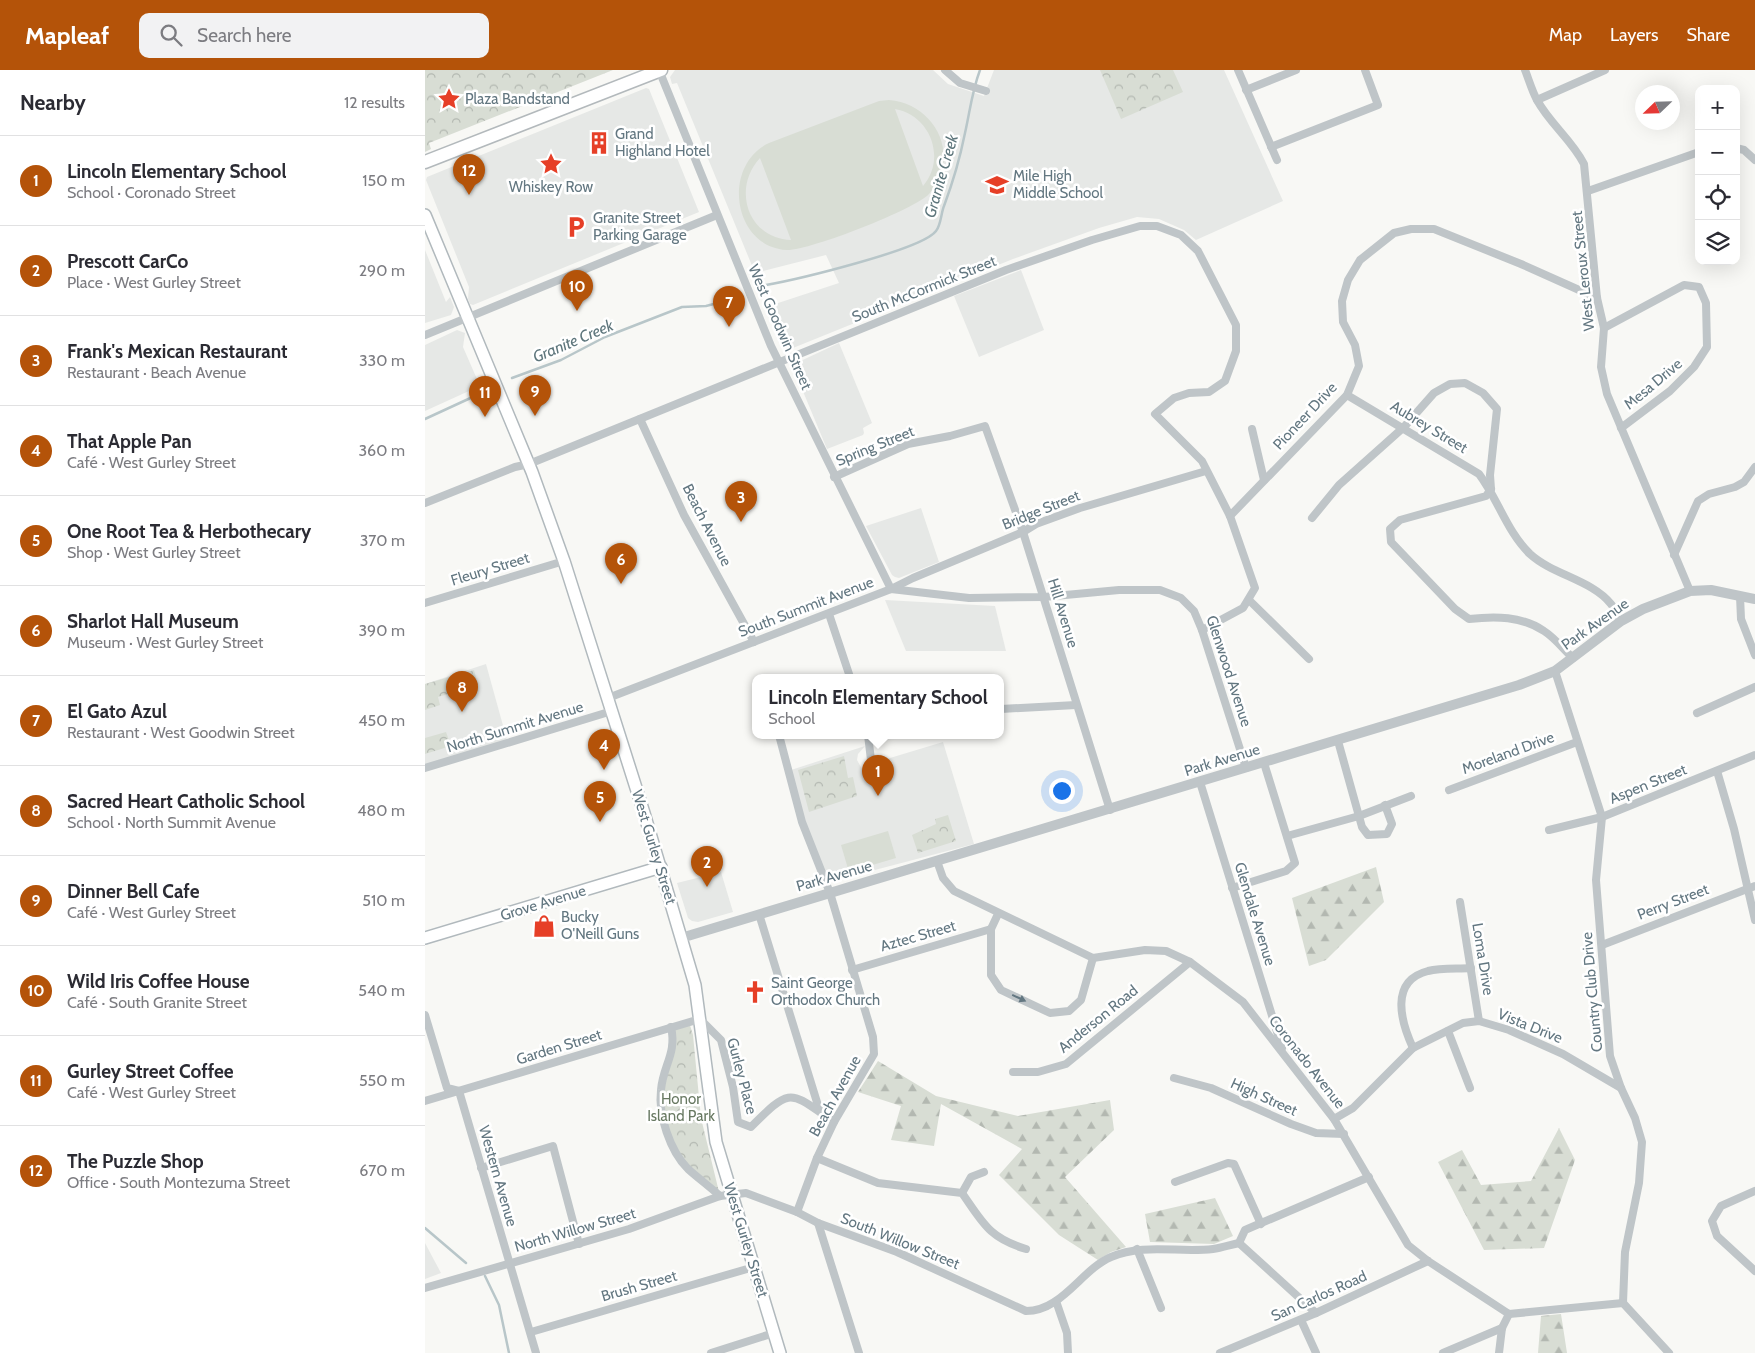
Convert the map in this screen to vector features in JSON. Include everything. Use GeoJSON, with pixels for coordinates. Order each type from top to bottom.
{"type":"FeatureCollection","features":[{"type":"Feature","properties":{"kind":"main road"},"geometry":{"type":"LineString","coordinates":[[425,162],[660,70]]}},
{"type":"Feature","properties":{"kind":"main road","name":"West Gurley Street"},"geometry":{"type":"LineString","coordinates":[[425,215],[529,464],[564,561],[661,867],[695,985],[711,1116],[726,1195],[754,1267],[780,1353]]}},
{"type":"Feature","properties":{"kind":"main road","name":"Grove Avenue"},"geometry":{"type":"LineString","coordinates":[[425,938],[661,867]]}},
{"type":"Feature","properties":{"kind":"street","name":"West Goodwin Street"},"geometry":{"type":"LineString","coordinates":[[660,70],[717,215],[779,363],[891,589]]}},
{"type":"Feature","properties":{"kind":"street"},"geometry":{"type":"LineString","coordinates":[[945,70],[961,83],[986,91]]}},
{"type":"Feature","properties":{"kind":"street"},"geometry":{"type":"LineString","coordinates":[[1238,70],[1277,160]]}},
{"type":"Feature","properties":{"kind":"street"},"geometry":{"type":"LineString","coordinates":[[1246,90],[1297,70]]}},
{"type":"Feature","properties":{"kind":"street"},"geometry":{"type":"LineString","coordinates":[[1271,148],[1378,105],[1365,70]]}},
{"type":"Feature","properties":{"kind":"street","name":"West Leroux Street"},"geometry":{"type":"LineString","coordinates":[[1525,70],[1537,100],[1576,148],[1584,164],[1597,298],[1604,328],[1601,367],[1607,394],[1689,591]]}},
{"type":"Feature","properties":{"kind":"street"},"geometry":{"type":"LineString","coordinates":[[1537,100],[1605,70]]}},
{"type":"Feature","properties":{"kind":"street"},"geometry":{"type":"LineString","coordinates":[[1740,149],[1744,150],[1755,160]]}},
{"type":"Feature","properties":{"kind":"street"},"geometry":{"type":"LineString","coordinates":[[1588,191],[1695,153]]}},
{"type":"Feature","properties":{"kind":"street"},"geometry":{"type":"LineString","coordinates":[[425,335],[717,215]]}},
{"type":"Feature","properties":{"kind":"street","name":"South McCormick Street"},"geometry":{"type":"LineString","coordinates":[[425,503],[515,467],[529,464],[1006,270],[1139,226],[1157,226],[1181,235],[1197,251],[1236,325],[1236,351],[1225,381],[1209,392],[1189,393],[1174,398],[1155,414],[1202,461],[1206,471]]}},
{"type":"Feature","properties":{"kind":"street","name":"Pioneer Drive"},"geometry":{"type":"LineString","coordinates":[[1230,516],[1347,395],[1359,366],[1355,345],[1343,322],[1342,301],[1348,280],[1360,260],[1394,234],[1411,229],[1434,230],[1521,264],[1597,298]]}},
{"type":"Feature","properties":{"kind":"street","name":"Mesa Drive"},"geometry":{"type":"LineString","coordinates":[[1604,328],[1684,284],[1699,287],[1706,303],[1707,347],[1694,367],[1670,391],[1621,428]]}},
{"type":"Feature","properties":{"kind":"street"},"geometry":{"type":"LineString","coordinates":[[1313,518],[1339,485],[1403,427],[1434,393],[1450,384],[1465,383],[1483,393],[1497,409],[1490,475],[1491,489],[1514,535],[1531,555],[1563,575],[1597,592],[1611,604],[1621,621]]}},
{"type":"Feature","properties":{"kind":"street","name":"Aubrey Street"},"geometry":{"type":"LineString","coordinates":[[1347,395],[1479,474],[1491,489]]}},
{"type":"Feature","properties":{"kind":"street","name":"Beach Avenue"},"geometry":{"type":"LineString","coordinates":[[641,419],[684,515],[753,642]]}},
{"type":"Feature","properties":{"kind":"street","name":"Spring Street"},"geometry":{"type":"LineString","coordinates":[[834,477],[908,444],[985,426]]}},
{"type":"Feature","properties":{"kind":"street","name":"Hill Avenue"},"geometry":{"type":"LineString","coordinates":[[985,426],[1023,532],[1110,810]]}},
{"type":"Feature","properties":{"kind":"street"},"geometry":{"type":"LineString","coordinates":[[1252,429],[1263,480]]}},
{"type":"Feature","properties":{"kind":"street"},"geometry":{"type":"LineString","coordinates":[[1675,555],[1697,501],[1709,494],[1735,487],[1744,482],[1755,467]]}},
{"type":"Feature","properties":{"kind":"street"},"geometry":{"type":"LineString","coordinates":[[1203,630],[1243,608],[1250,601],[1255,588],[1230,516],[1206,471]]}},
{"type":"Feature","properties":{"kind":"street","name":"Bridge Street"},"geometry":{"type":"LineString","coordinates":[[891,589],[1023,532],[1036,524],[1080,508],[1206,471]]}},
{"type":"Feature","properties":{"kind":"street"},"geometry":{"type":"LineString","coordinates":[[1491,489],[1486,496],[1400,520],[1390,530],[1391,542],[1455,609],[1469,619],[1499,616],[1523,622],[1544,631],[1573,658]]}},
{"type":"Feature","properties":{"kind":"street","name":"Fleury Street"},"geometry":{"type":"LineString","coordinates":[[425,603],[564,561]]}},
{"type":"Feature","properties":{"kind":"street","name":"South Summit Avenue"},"geometry":{"type":"LineString","coordinates":[[608,698],[891,589],[969,598],[1044,597],[1119,590],[1160,590],[1181,598],[1194,611]]}},
{"type":"Feature","properties":{"kind":"street","name":"Park Avenue"},"geometry":{"type":"LineString","coordinates":[[681,938],[1519,685],[1555,671],[1621,621],[1643,609],[1689,591],[1711,590],[1740,596],[1754,596]]}},
{"type":"Feature","properties":{"kind":"street"},"geometry":{"type":"LineString","coordinates":[[1740,596],[1741,619],[1755,655]]}},
{"type":"Feature","properties":{"kind":"street"},"geometry":{"type":"LineString","coordinates":[[1250,601],[1309,659]]}},
{"type":"Feature","properties":{"kind":"street","name":"Glenwood Avenue"},"geometry":{"type":"LineString","coordinates":[[1194,611],[1203,630],[1246,768]]}},
{"type":"Feature","properties":{"kind":"street"},"geometry":{"type":"LineString","coordinates":[[829,614],[849,674]]}},
{"type":"Feature","properties":{"kind":"street","name":"Country Club Drive"},"geometry":{"type":"LineString","coordinates":[[1555,671],[1602,817],[1596,880],[1610,1056],[1621,1088],[1635,1118],[1642,1142],[1639,1183],[1625,1252],[1623,1303]]}},
{"type":"Feature","properties":{"kind":"street"},"geometry":{"type":"LineString","coordinates":[[1697,713],[1755,687]]}},
{"type":"Feature","properties":{"kind":"street"},"geometry":{"type":"LineString","coordinates":[[1004,709],[1076,705]]}},
{"type":"Feature","properties":{"kind":"street","name":"North Summit Avenue"},"geometry":{"type":"LineString","coordinates":[[425,768],[612,711]]}},
{"type":"Feature","properties":{"kind":"street","name":"Beach Avenue"},"geometry":{"type":"LineString","coordinates":[[780,739],[802,822],[830,893],[873,1037],[875,1054],[834,1122],[817,1158],[797,1212]]}},
{"type":"Feature","properties":{"kind":"street"},"geometry":{"type":"LineString","coordinates":[[868,739],[871,760]]}},
{"type":"Feature","properties":{"kind":"street"},"geometry":{"type":"LineString","coordinates":[[1338,741],[1362,828],[1369,835],[1387,834],[1392,824],[1385,806]]}},
{"type":"Feature","properties":{"kind":"street","name":"Moreland Drive"},"geometry":{"type":"LineString","coordinates":[[1449,790],[1577,742]]}},
{"type":"Feature","properties":{"kind":"street","name":"Aspen Street"},"geometry":{"type":"LineString","coordinates":[[1549,830],[1602,817],[1755,755]]}},
{"type":"Feature","properties":{"kind":"street"},"geometry":{"type":"LineString","coordinates":[[1232,888],[1286,870],[1295,863],[1264,763]]}},
{"type":"Feature","properties":{"kind":"street"},"geometry":{"type":"LineString","coordinates":[[1717,771],[1751,887],[1755,920]]}},
{"type":"Feature","properties":{"kind":"street","name":"Glendale Avenue"},"geometry":{"type":"LineString","coordinates":[[1200,782],[1283,1053]]}},
{"type":"Feature","properties":{"kind":"street"},"geometry":{"type":"LineString","coordinates":[[1287,836],[1359,816],[1411,796]]}},
{"type":"Feature","properties":{"kind":"street"},"geometry":{"type":"LineString","coordinates":[[937,861],[943,878],[954,891],[998,914],[1093,958],[1081,1000],[1069,1012],[1050,1013],[1001,990],[991,975],[991,929],[998,914]]}},
{"type":"Feature","properties":{"kind":"street","name":"Perry Street"},"geometry":{"type":"LineString","coordinates":[[1602,945],[1751,887]]}},
{"type":"Feature","properties":{"kind":"street","name":"Loma Drive"},"geometry":{"type":"LineString","coordinates":[[1460,902],[1479,1021]]}},
{"type":"Feature","properties":{"kind":"street"},"geometry":{"type":"LineString","coordinates":[[759,914],[819,1112]]}},
{"type":"Feature","properties":{"kind":"street","name":"Aztec Street"},"geometry":{"type":"LineString","coordinates":[[852,970],[991,929]]}},
{"type":"Feature","properties":{"kind":"street","name":"Coronado Avenue"},"geometry":{"type":"LineString","coordinates":[[1093,958],[1145,950],[1166,951],[1190,962],[1243,1002],[1335,1119],[1408,1244],[1428,1261],[1509,1314]]}},
{"type":"Feature","properties":{"kind":"street","name":"Anderson Road"},"geometry":{"type":"LineString","coordinates":[[1013,1072],[1038,1072],[1067,1064],[1190,962]]}},
{"type":"Feature","properties":{"kind":"street"},"geometry":{"type":"LineString","coordinates":[[1413,1048],[1405,1031],[1401,1013],[1401,994],[1410,980],[1428,971],[1471,968]]}},
{"type":"Feature","properties":{"kind":"street"},"geometry":{"type":"LineString","coordinates":[[425,1015],[447,1088],[459,1091]]}},
{"type":"Feature","properties":{"kind":"street","name":"Gurley Place"},"geometry":{"type":"LineString","coordinates":[[700,1019],[721,1040],[733,1087],[738,1122],[751,1127],[773,1105],[789,1096],[798,1098],[834,1122]]}},
{"type":"Feature","properties":{"kind":"street","name":"Garden Street"},"geometry":{"type":"LineString","coordinates":[[425,1101],[700,1019]]}},
{"type":"Feature","properties":{"kind":"street","name":"Vista Drive"},"geometry":{"type":"LineString","coordinates":[[1335,1119],[1353,1108],[1413,1048],[1463,1023],[1479,1021],[1509,1030],[1563,1054],[1621,1088]]}},
{"type":"Feature","properties":{"kind":"street"},"geometry":{"type":"LineString","coordinates":[[671,1027],[674,1042],[661,1090],[663,1116],[671,1143],[687,1168],[726,1195]]}},
{"type":"Feature","properties":{"kind":"street"},"geometry":{"type":"LineString","coordinates":[[1448,1031],[1469,1088]]}},
{"type":"Feature","properties":{"kind":"street","name":"High Street"},"geometry":{"type":"LineString","coordinates":[[1174,1078],[1211,1088],[1315,1133],[1344,1134]]}},
{"type":"Feature","properties":{"kind":"street","name":"Western Avenue"},"geometry":{"type":"LineString","coordinates":[[459,1091],[536,1353]]}},
{"type":"Feature","properties":{"kind":"street"},"geometry":{"type":"LineString","coordinates":[[481,1168],[553,1146],[579,1244]]}},
{"type":"Feature","properties":{"kind":"street"},"geometry":{"type":"LineString","coordinates":[[817,1158],[878,1183],[961,1193],[987,1229],[1005,1243],[1026,1249]]}},
{"type":"Feature","properties":{"kind":"street"},"geometry":{"type":"LineString","coordinates":[[1175,1182],[1228,1163],[1234,1164],[1261,1224]]}},
{"type":"Feature","properties":{"kind":"street"},"geometry":{"type":"LineString","coordinates":[[961,1193],[971,1177],[984,1172]]}},
{"type":"Feature","properties":{"kind":"street"},"geometry":{"type":"LineString","coordinates":[[1316,1313],[1239,1243],[1245,1230],[1369,1177]]}},
{"type":"Feature","properties":{"kind":"street"},"geometry":{"type":"LineString","coordinates":[[1755,1191],[1721,1206],[1712,1221],[1717,1236],[1755,1271]]}},
{"type":"Feature","properties":{"kind":"street","name":"South Willow Street"},"geometry":{"type":"LineString","coordinates":[[726,1195],[746,1193],[797,1212],[818,1223],[897,1252],[1026,1312],[1037,1311],[1056,1301],[1109,1258],[1137,1249],[1213,1249],[1239,1243]]}},
{"type":"Feature","properties":{"kind":"street","name":"North Willow Street"},"geometry":{"type":"LineString","coordinates":[[425,1288],[579,1244],[663,1218],[726,1195]]}},
{"type":"Feature","properties":{"kind":"street"},"geometry":{"type":"LineString","coordinates":[[818,1223],[859,1353]]}},
{"type":"Feature","properties":{"kind":"street"},"geometry":{"type":"LineString","coordinates":[[1137,1249],[1161,1308]]}},
{"type":"Feature","properties":{"kind":"street","name":"San Carlos Road"},"geometry":{"type":"LineString","coordinates":[[1220,1353],[1301,1320],[1428,1261]]}},
{"type":"Feature","properties":{"kind":"street","name":"Brush Street"},"geometry":{"type":"LineString","coordinates":[[531,1332],[754,1267]]}},
{"type":"Feature","properties":{"kind":"street"},"geometry":{"type":"LineString","coordinates":[[1056,1301],[1067,1333],[1068,1353]]}},
{"type":"Feature","properties":{"kind":"street"},"geometry":{"type":"LineString","coordinates":[[1499,1353],[1502,1328],[1509,1314],[1623,1303],[1669,1353]]}},
{"type":"Feature","properties":{"kind":"street"},"geometry":{"type":"LineString","coordinates":[[1301,1320],[1316,1353]]}},
{"type":"Feature","properties":{"kind":"street"},"geometry":{"type":"LineString","coordinates":[[1443,1353],[1502,1328]]}},
{"type":"Feature","properties":{"kind":"street"},"geometry":{"type":"LineString","coordinates":[[711,1353],[774,1333]]}},
{"type":"Feature","properties":{"kind":"shaded area","name":"Mile High Middle School"},"geometry":{"type":"Polygon","coordinates":[[[675,70],[933,70],[948,84],[984,96],[994,70],[1224,70],[1283,201],[1196,240],[1184,230],[1159,219],[1137,217],[1099,228],[1013,259],[788,350],[769,306],[839,283],[826,255],[755,273],[677,83],[672,84],[670,77],[675,70]]]}},
{"type":"Feature","properties":{"kind":"shaded area"},"geometry":{"type":"Polygon","coordinates":[[[646,88],[649,89],[699,212],[473,305],[470,304],[468,299],[469,287],[426,180],[427,177],[646,88]]]}},
{"type":"Feature","properties":{"kind":"shaded area"},"geometry":{"type":"Polygon","coordinates":[[[425,250],[446,302],[450,297],[454,307],[451,315],[425,323],[425,250]]]}},
{"type":"Feature","properties":{"kind":"shaded area"},"geometry":{"type":"Polygon","coordinates":[[[1021,270],[1044,330],[979,357],[954,296],[1021,270]]]}},
{"type":"Feature","properties":{"kind":"shaded area"},"geometry":{"type":"Polygon","coordinates":[[[457,330],[465,333],[463,347],[480,386],[425,411],[425,345],[457,330]]]}},
{"type":"Feature","properties":{"kind":"shaded area"},"geometry":{"type":"Polygon","coordinates":[[[839,343],[872,423],[863,428],[863,435],[827,449],[792,365],[839,343]]]}},
{"type":"Feature","properties":{"kind":"shaded area"},"geometry":{"type":"Polygon","coordinates":[[[921,508],[939,562],[899,578],[895,577],[892,575],[866,526],[921,508]]]}},
{"type":"Feature","properties":{"kind":"shaded area"},"geometry":{"type":"Polygon","coordinates":[[[885,600],[995,606],[1006,651],[906,651],[885,600]]]}},
{"type":"Feature","properties":{"kind":"shaded area"},"geometry":{"type":"Polygon","coordinates":[[[486,664],[507,740],[425,765],[425,684],[486,664]]]}},
{"type":"Feature","properties":{"kind":"shaded area"},"geometry":{"type":"Polygon","coordinates":[[[943,742],[974,844],[829,882],[804,822],[791,770],[865,746],[858,754],[857,760],[862,769],[880,764],[880,761],[943,742]]]}},
{"type":"Feature","properties":{"kind":"shaded area"},"geometry":{"type":"Polygon","coordinates":[[[721,872],[733,912],[698,922],[692,921],[688,918],[677,883],[721,872]]]}},
{"type":"Feature","properties":{"kind":"shaded area"},"geometry":{"type":"Polygon","coordinates":[[[425,1243],[441,1273],[425,1279],[425,1243]]]}},
{"type":"Feature","properties":{"kind":"green space"},"geometry":{"type":"Polygon","coordinates":[[[425,70],[613,70],[429,143],[431,149],[425,152],[425,70]]]}},
{"type":"Feature","properties":{"kind":"green space"},"geometry":{"type":"Polygon","coordinates":[[[1100,70],[1173,70],[1183,92],[1121,119],[1100,70]]]}},
{"type":"Feature","properties":{"kind":"green space"},"geometry":{"type":"Polygon","coordinates":[[[889,100],[906,104],[920,111],[931,122],[939,135],[943,149],[943,164],[939,180],[929,194],[920,201],[883,219],[837,237],[797,249],[786,250],[768,245],[754,235],[744,220],[740,203],[739,185],[744,168],[754,154],[769,143],[879,101],[889,100]],[[895,109],[923,186],[930,175],[934,163],[931,139],[926,129],[918,120],[907,113],[895,109]],[[760,158],[751,170],[747,183],[746,197],[749,210],[754,221],[764,231],[776,237],[791,240],[760,158]]]}},
{"type":"Feature","properties":{"kind":"green space"},"geometry":{"type":"Polygon","coordinates":[[[474,670],[478,685],[438,697],[440,705],[425,710],[425,684],[474,670]]]}},
{"type":"Feature","properties":{"kind":"green space"},"geometry":{"type":"Polygon","coordinates":[[[446,732],[451,746],[425,754],[425,738],[446,732]]]}},
{"type":"Feature","properties":{"kind":"green space"},"geometry":{"type":"Polygon","coordinates":[[[844,756],[848,778],[853,777],[857,796],[809,812],[798,770],[844,756]]]}},
{"type":"Feature","properties":{"kind":"green space"},"geometry":{"type":"Polygon","coordinates":[[[948,815],[956,841],[918,853],[912,835],[936,824],[935,819],[948,815]]]}},
{"type":"Feature","properties":{"kind":"green space"},"geometry":{"type":"Polygon","coordinates":[[[888,831],[896,858],[849,872],[841,845],[888,831]]]}},
{"type":"Feature","properties":{"kind":"green space"},"geometry":{"type":"Polygon","coordinates":[[[1376,867],[1384,902],[1326,960],[1309,966],[1292,898],[1376,867]]]}},
{"type":"Feature","properties":{"kind":"green space","name":"Honor Island Park"},"geometry":{"type":"Polygon","coordinates":[[[689,1022],[693,1035],[701,1118],[720,1196],[687,1168],[671,1143],[661,1090],[674,1042],[671,1027],[689,1022]]]}},
{"type":"Feature","properties":{"kind":"green space"},"geometry":{"type":"Polygon","coordinates":[[[878,1061],[936,1096],[1018,1116],[1110,1100],[1114,1130],[1065,1177],[1126,1247],[1111,1252],[1098,1260],[1059,1235],[999,1175],[1022,1149],[941,1104],[934,1146],[891,1140],[901,1106],[858,1092],[878,1061]]]}},
{"type":"Feature","properties":{"kind":"green space"},"geometry":{"type":"Polygon","coordinates":[[[1559,1128],[1575,1160],[1544,1248],[1484,1250],[1438,1162],[1462,1150],[1481,1185],[1531,1181],[1559,1128]]]}},
{"type":"Feature","properties":{"kind":"green space"},"geometry":{"type":"Polygon","coordinates":[[[1215,1198],[1233,1236],[1214,1244],[1150,1242],[1145,1214],[1215,1198]]]}},
{"type":"Feature","properties":{"kind":"green space"},"geometry":{"type":"Polygon","coordinates":[[[1561,1314],[1567,1353],[1538,1353],[1541,1316],[1561,1314]]]}},
{"type":"Feature","properties":{"kind":"waterway","name":"Granite Creek"},"geometry":{"type":"LineString","coordinates":[[766,285],[828,271],[883,255],[926,239],[936,231],[959,161],[973,93],[980,70]]}},
{"type":"Feature","properties":{"kind":"waterway","name":"Granite Creek"},"geometry":{"type":"LineString","coordinates":[[512,378],[561,360],[605,337],[682,307],[706,306],[729,300]]}},
{"type":"Feature","properties":{"kind":"waterway","name":"Granite Creek"},"geometry":{"type":"LineString","coordinates":[[425,419],[477,395]]}},
{"type":"Feature","properties":{"kind":"waterway"},"geometry":{"type":"LineString","coordinates":[[425,1228],[466,1263]]}},
{"type":"Feature","properties":{"kind":"waterway"},"geometry":{"type":"LineString","coordinates":[[485,1276],[499,1305],[509,1353]]}},
{"type":"Feature","properties":{"kind":"place","name":"Plaza Bandstand"},"geometry":{"type":"Point","coordinates":[449,99]}},
{"type":"Feature","properties":{"kind":"place","name":"Grand Highland Hotel"},"geometry":{"type":"Point","coordinates":[599,143]}},
{"type":"Feature","properties":{"kind":"place","name":"Whiskey Row"},"geometry":{"type":"Point","coordinates":[551,164]}},
{"type":"Feature","properties":{"kind":"place","name":"Mile High Middle School"},"geometry":{"type":"Point","coordinates":[997,185]}},
{"type":"Feature","properties":{"kind":"place","name":"The Puzzle Shop"},"geometry":{"type":"Point","coordinates":[469,195]}},
{"type":"Feature","properties":{"kind":"place","name":"Granite Street Parking Garage"},"geometry":{"type":"Point","coordinates":[576,227]}},
{"type":"Feature","properties":{"kind":"place","name":"Wild Iris Coffee House"},"geometry":{"type":"Point","coordinates":[577,311]}},
{"type":"Feature","properties":{"kind":"place","name":"El Gato Azul"},"geometry":{"type":"Point","coordinates":[729,327]}},
{"type":"Feature","properties":{"kind":"place","name":"Dinner Bell Cafe"},"geometry":{"type":"Point","coordinates":[535,416]}},
{"type":"Feature","properties":{"kind":"place","name":"Gurley Street Coffee"},"geometry":{"type":"Point","coordinates":[485,417]}},
{"type":"Feature","properties":{"kind":"place","name":"Frank's Mexican Restaurant"},"geometry":{"type":"Point","coordinates":[741,522]}},
{"type":"Feature","properties":{"kind":"place","name":"Sharlot Hall Museum"},"geometry":{"type":"Point","coordinates":[621,584]}},
{"type":"Feature","properties":{"kind":"place","name":"Sacred Heart Catholic School"},"geometry":{"type":"Point","coordinates":[462,712]}},
{"type":"Feature","properties":{"kind":"place","name":"That Apple Pan"},"geometry":{"type":"Point","coordinates":[604,770]}},
{"type":"Feature","properties":{"kind":"place","name":"Lincoln Elementary School"},"geometry":{"type":"Point","coordinates":[878,796]}},
{"type":"Feature","properties":{"kind":"place","name":"One Root Tea & Herbothecary"},"geometry":{"type":"Point","coordinates":[600,822]}},
{"type":"Feature","properties":{"kind":"place","name":"Prescott CarCo"},"geometry":{"type":"Point","coordinates":[707,887]}},
{"type":"Feature","properties":{"kind":"place","name":"Bucky O'Neill Guns"},"geometry":{"type":"Point","coordinates":[544,926]}},
{"type":"Feature","properties":{"kind":"place","name":"Saint George Orthodox Church"},"geometry":{"type":"Point","coordinates":[755,992]}}]}
